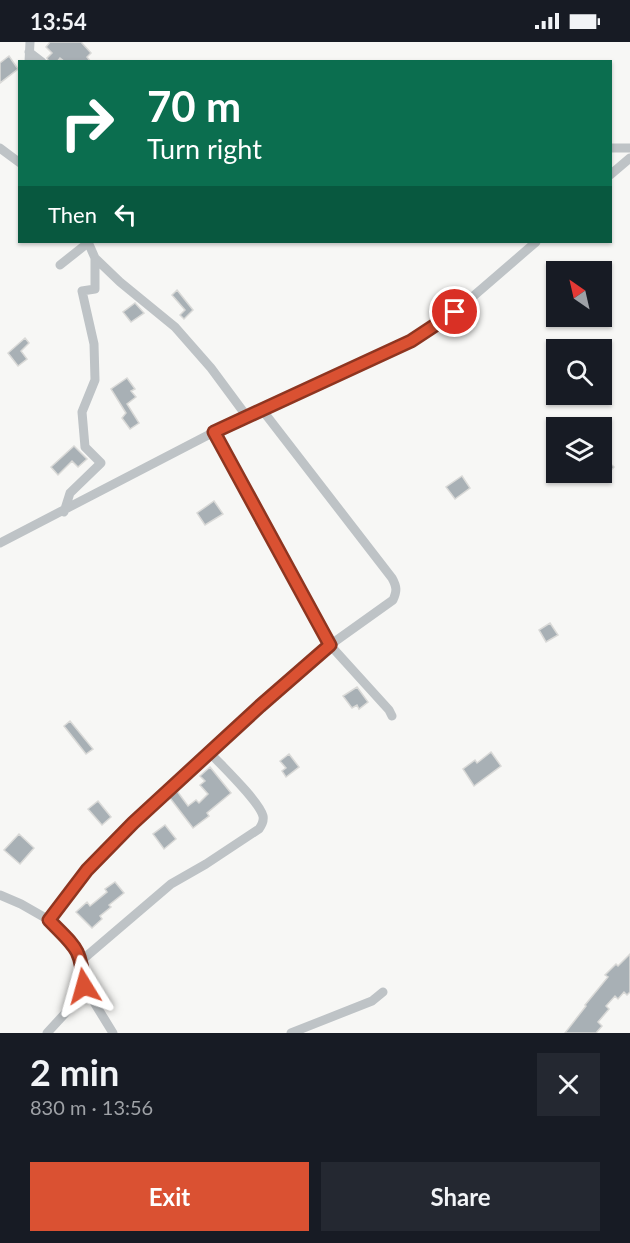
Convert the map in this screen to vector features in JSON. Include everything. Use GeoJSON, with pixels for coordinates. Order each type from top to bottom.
{"type":"FeatureCollection","features":[{"type":"Feature","properties":{"kind":"street"},"geometry":{"type":"LineString","coordinates":[[0,148],[18,162]]}},
{"type":"Feature","properties":{"kind":"street"},"geometry":{"type":"LineString","coordinates":[[612,148],[630,148]]}},
{"type":"Feature","properties":{"kind":"street"},"geometry":{"type":"LineString","coordinates":[[612,173],[630,158]]}},
{"type":"Feature","properties":{"kind":"street"},"geometry":{"type":"LineString","coordinates":[[60,265],[87,243]]}},
{"type":"Feature","properties":{"kind":"street"},"geometry":{"type":"LineString","coordinates":[[88,243],[95,258],[120,282],[175,327],[211,368],[248,418]]}},
{"type":"Feature","properties":{"kind":"street"},"geometry":{"type":"LineString","coordinates":[[0,543],[64,512],[214,432],[411,341],[455,312],[535,243]]}},
{"type":"Feature","properties":{"kind":"street"},"geometry":{"type":"LineString","coordinates":[[64,512],[70,493],[101,463],[85,447],[82,420],[84,406],[94,380],[94,344],[82,291],[94,289],[95,258]]}},
{"type":"Feature","properties":{"kind":"street"},"geometry":{"type":"LineString","coordinates":[[49,920],[87,870],[133,823],[330,645],[393,600],[397,593],[396,586],[263,411]]}},
{"type":"Feature","properties":{"kind":"street"},"geometry":{"type":"LineString","coordinates":[[214,432],[330,645],[392,716]]}},
{"type":"Feature","properties":{"kind":"street"},"geometry":{"type":"LineString","coordinates":[[82,960],[171,884],[206,864],[263,824],[263,816],[257,805],[210,753]]}},
{"type":"Feature","properties":{"kind":"street"},"geometry":{"type":"LineString","coordinates":[[0,895],[49,920],[78,950],[82,960],[84,986],[82,994],[47,1033]]}},
{"type":"Feature","properties":{"kind":"street"},"geometry":{"type":"LineString","coordinates":[[84,986],[113,1033]]}},
{"type":"Feature","properties":{"kind":"street"},"geometry":{"type":"LineString","coordinates":[[291,1033],[372,1001],[383,992]]}},
{"type":"Feature","properties":{"kind":"building"},"geometry":{"type":"Polygon","coordinates":[[[50,42],[81,42],[91,53],[87,57],[89,60],[62,60],[60,58],[48,60],[47,58],[52,53],[46,47],[50,42]]]}},
{"type":"Feature","properties":{"kind":"building"},"geometry":{"type":"Polygon","coordinates":[[[9,56],[18,69],[0,83],[0,63],[9,56]]]}},
{"type":"Feature","properties":{"kind":"building"},"geometry":{"type":"Polygon","coordinates":[[[177,290],[193,310],[184,319],[180,315],[185,310],[172,295],[177,290]]]}},
{"type":"Feature","properties":{"kind":"building"},"geometry":{"type":"Polygon","coordinates":[[[135,303],[144,313],[131,322],[123,312],[135,303]]]}},
{"type":"Feature","properties":{"kind":"building"},"geometry":{"type":"Polygon","coordinates":[[[25,338],[29,343],[21,351],[27,359],[18,366],[8,353],[25,338]]]}},
{"type":"Feature","properties":{"kind":"building"},"geometry":{"type":"Polygon","coordinates":[[[127,378],[135,389],[131,391],[136,397],[127,404],[139,423],[130,429],[122,418],[126,413],[111,389],[127,378]]]}},
{"type":"Feature","properties":{"kind":"building"},"geometry":{"type":"Polygon","coordinates":[[[74,446],[87,459],[78,467],[72,461],[58,475],[51,467],[74,446]]]}},
{"type":"Feature","properties":{"kind":"building"},"geometry":{"type":"Polygon","coordinates":[[[462,476],[470,488],[455,499],[446,487],[462,476]]]}},
{"type":"Feature","properties":{"kind":"building"},"geometry":{"type":"Polygon","coordinates":[[[214,501],[223,514],[205,525],[197,513],[214,501]]]}},
{"type":"Feature","properties":{"kind":"building"},"geometry":{"type":"Polygon","coordinates":[[[550,623],[558,635],[546,642],[539,630],[550,623]]]}},
{"type":"Feature","properties":{"kind":"building"},"geometry":{"type":"Polygon","coordinates":[[[357,687],[368,702],[359,709],[357,705],[352,708],[343,696],[357,687]]]}},
{"type":"Feature","properties":{"kind":"building"},"geometry":{"type":"Polygon","coordinates":[[[70,721],[93,749],[86,754],[64,726],[70,721]]]}},
{"type":"Feature","properties":{"kind":"building"},"geometry":{"type":"Polygon","coordinates":[[[491,752],[501,766],[474,786],[463,769],[475,760],[477,763],[491,752]]]}},
{"type":"Feature","properties":{"kind":"building"},"geometry":{"type":"Polygon","coordinates":[[[289,754],[299,767],[286,777],[282,771],[286,768],[280,761],[289,754]]]}},
{"type":"Feature","properties":{"kind":"building"},"geometry":{"type":"Polygon","coordinates":[[[210,767],[231,793],[207,813],[209,816],[193,828],[170,798],[177,791],[188,806],[196,800],[199,803],[208,794],[200,785],[205,781],[200,776],[210,767]]]}},
{"type":"Feature","properties":{"kind":"building"},"geometry":{"type":"Polygon","coordinates":[[[98,801],[111,817],[102,825],[88,809],[98,801]]]}},
{"type":"Feature","properties":{"kind":"building"},"geometry":{"type":"Polygon","coordinates":[[[165,825],[176,839],[164,849],[153,834],[165,825]]]}},
{"type":"Feature","properties":{"kind":"building"},"geometry":{"type":"Polygon","coordinates":[[[19,834],[34,848],[20,864],[4,850],[19,834]]]}},
{"type":"Feature","properties":{"kind":"building"},"geometry":{"type":"Polygon","coordinates":[[[115,882],[124,893],[109,905],[111,907],[100,916],[102,919],[92,928],[76,912],[87,902],[90,906],[107,892],[105,889],[115,882]]]}},
{"type":"Feature","properties":{"kind":"building"},"geometry":{"type":"Polygon","coordinates":[[[630,954],[630,992],[627,995],[624,992],[618,999],[615,996],[606,1006],[609,1009],[598,1022],[602,1026],[596,1033],[565,1033],[608,977],[605,975],[630,954]]]}},
{"type":"Feature","properties":{"kind":"route"},"geometry":{"type":"LineString","coordinates":[[84,986],[82,960],[78,950],[49,920],[87,870],[133,823],[330,645],[214,432],[411,341],[455,312]]}}]}
